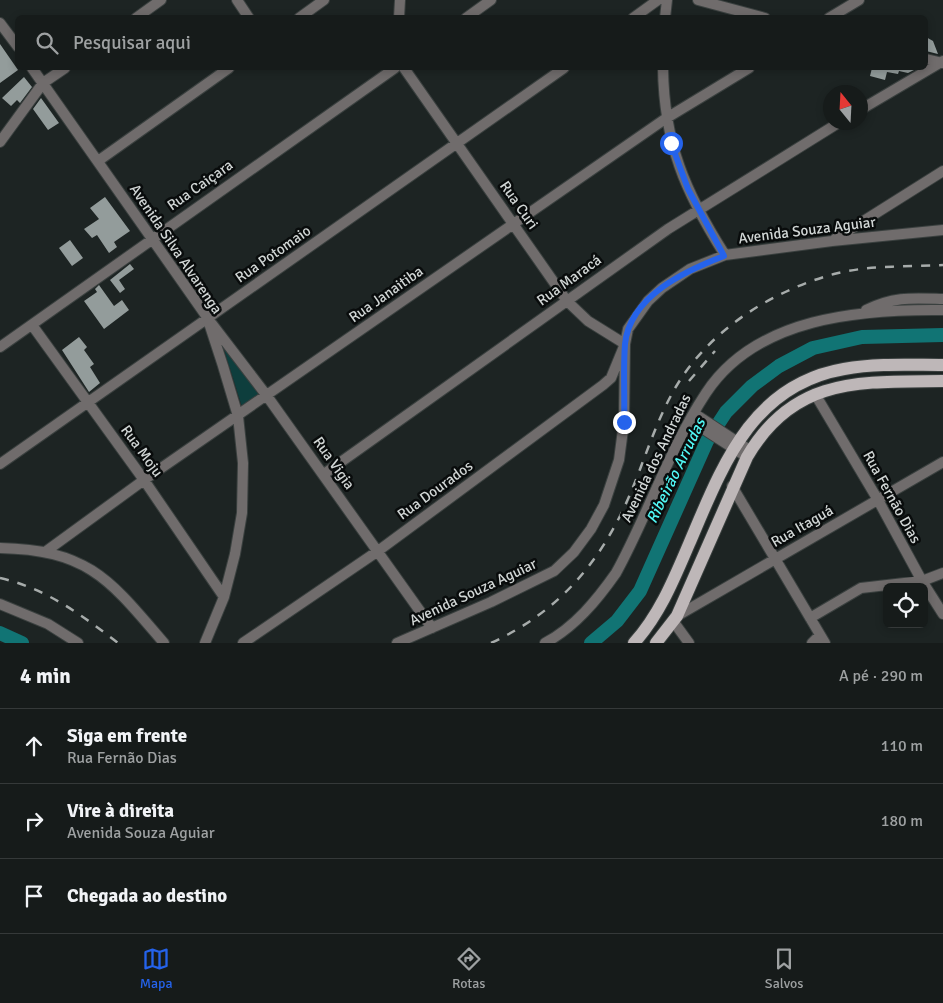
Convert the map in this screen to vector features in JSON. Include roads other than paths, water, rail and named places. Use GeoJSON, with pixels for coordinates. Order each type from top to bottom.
{"type":"FeatureCollection","features":[{"type":"Feature","properties":{"kind":"main road"},"geometry":{"type":"LineString","coordinates":[[634,643],[648,628],[662,603],[733,443],[774,400],[797,385],[819,375],[870,365],[943,365]]}},
{"type":"Feature","properties":{"kind":"main road"},"geometry":{"type":"LineString","coordinates":[[656,643],[674,623],[732,486],[749,454],[778,418],[815,394],[831,388],[850,385],[943,381]]}},
{"type":"Feature","properties":{"kind":"street"},"geometry":{"type":"LineString","coordinates":[[140,15],[160,0]]}},
{"type":"Feature","properties":{"kind":"street"},"geometry":{"type":"LineString","coordinates":[[237,0],[247,15]]}},
{"type":"Feature","properties":{"kind":"street"},"geometry":{"type":"LineString","coordinates":[[303,15],[324,0]]}},
{"type":"Feature","properties":{"kind":"street"},"geometry":{"type":"LineString","coordinates":[[399,15],[400,0]]}},
{"type":"Feature","properties":{"kind":"street"},"geometry":{"type":"LineString","coordinates":[[470,15],[491,0]]}},
{"type":"Feature","properties":{"kind":"street"},"geometry":{"type":"LineString","coordinates":[[637,15],[658,0]]}},
{"type":"Feature","properties":{"kind":"street"},"geometry":{"type":"LineString","coordinates":[[664,15],[667,0]]}},
{"type":"Feature","properties":{"kind":"street"},"geometry":{"type":"LineString","coordinates":[[698,0],[754,15]]}},
{"type":"Feature","properties":{"kind":"street"},"geometry":{"type":"LineString","coordinates":[[834,15],[859,0]]}},
{"type":"Feature","properties":{"kind":"street"},"geometry":{"type":"LineString","coordinates":[[0,23],[15,43]]}},
{"type":"Feature","properties":{"kind":"street"},"geometry":{"type":"LineString","coordinates":[[928,59],[942,62]]}},
{"type":"Feature","properties":{"kind":"street"},"geometry":{"type":"LineString","coordinates":[[868,105],[942,62]]}},
{"type":"Feature","properties":{"kind":"street","name":"Avenida Silva Alvarenga"},"geometry":{"type":"LineString","coordinates":[[33,70],[207,317],[238,416],[243,463],[242,513],[235,554],[224,597],[205,643]]}},
{"type":"Feature","properties":{"kind":"street"},"geometry":{"type":"LineString","coordinates":[[0,142],[43,83],[62,70]]}},
{"type":"Feature","properties":{"kind":"street"},"geometry":{"type":"LineString","coordinates":[[98,160],[226,70]]}},
{"type":"Feature","properties":{"kind":"street","name":"Rua Caiçara"},"geometry":{"type":"LineString","coordinates":[[0,347],[151,238],[392,70]]}},
{"type":"Feature","properties":{"kind":"street","name":"Rua Curi"},"geometry":{"type":"LineString","coordinates":[[405,70],[567,301],[588,322],[625,344]]}},
{"type":"Feature","properties":{"kind":"street","name":"Rua Potomaio"},"geometry":{"type":"LineString","coordinates":[[0,464],[561,70]]}},
{"type":"Feature","properties":{"kind":"street"},"geometry":{"type":"LineString","coordinates":[[663,70],[666,119],[678,166],[698,210],[724,256]]}},
{"type":"Feature","properties":{"kind":"street","name":"Rua Janaitiba"},"geometry":{"type":"LineString","coordinates":[[46,552],[144,480],[514,223],[666,119],[746,70]]}},
{"type":"Feature","properties":{"kind":"street","name":"Rua Maracá"},"geometry":{"type":"LineString","coordinates":[[324,474],[636,251],[827,130]]}},
{"type":"Feature","properties":{"kind":"street"},"geometry":{"type":"LineString","coordinates":[[832,241],[943,171]]}},
{"type":"Feature","properties":{"kind":"street","name":"Avenida Souza Aguiar"},"geometry":{"type":"LineString","coordinates":[[397,643],[554,571],[574,552],[592,529],[604,505],[619,460],[624,422],[625,344],[628,329],[638,314],[662,288],[690,269],[724,256],[832,241],[943,230]]}},
{"type":"Feature","properties":{"kind":"street"},"geometry":{"type":"LineString","coordinates":[[864,312],[883,302],[904,298],[943,300]]}},
{"type":"Feature","properties":{"kind":"street","name":"Avenida dos Andradas"},"geometry":{"type":"LineString","coordinates":[[545,643],[583,615],[616,573],[636,538],[696,419],[706,393],[733,364],[753,349],[808,324],[864,312],[943,310]]}},
{"type":"Feature","properties":{"kind":"street","name":"Rua Vigia"},"geometry":{"type":"LineString","coordinates":[[207,317],[324,474],[432,628]]}},
{"type":"Feature","properties":{"kind":"street","name":"Rua Moju"},"geometry":{"type":"LineString","coordinates":[[32,325],[144,480],[224,597]]}},
{"type":"Feature","properties":{"kind":"street","name":"Rua Dourados"},"geometry":{"type":"LineString","coordinates":[[243,643],[378,551],[603,385],[611,378],[625,344]]}},
{"type":"Feature","properties":{"kind":"street","name":"Rua Fernão Dias"},"geometry":{"type":"LineString","coordinates":[[815,394],[878,500],[922,581],[943,614]]}},
{"type":"Feature","properties":{"kind":"street"},"geometry":{"type":"LineString","coordinates":[[696,419],[749,454]]}},
{"type":"Feature","properties":{"kind":"street","name":"Rua Itaguá"},"geometry":{"type":"LineString","coordinates":[[674,623],[776,559],[943,462]]}},
{"type":"Feature","properties":{"kind":"street"},"geometry":{"type":"LineString","coordinates":[[732,486],[822,639],[812,643]]}},
{"type":"Feature","properties":{"kind":"street"},"geometry":{"type":"LineString","coordinates":[[0,548],[46,552],[70,559],[92,570],[112,584],[164,643]]}},
{"type":"Feature","properties":{"kind":"street"},"geometry":{"type":"LineString","coordinates":[[810,618],[861,588],[922,581],[943,573]]}},
{"type":"Feature","properties":{"kind":"street"},"geometry":{"type":"LineString","coordinates":[[0,604],[48,624],[78,643]]}},
{"type":"Feature","properties":{"kind":"street"},"geometry":{"type":"LineString","coordinates":[[674,623],[689,643]]}},
{"type":"Feature","properties":{"kind":"waterway","name":"Ribeirão Arrudas"},"geometry":{"type":"LineString","coordinates":[[591,643],[617,621],[640,591],[707,441],[726,412],[752,386],[779,366],[813,348],[862,337],[943,335]]}},
{"type":"Feature","properties":{"kind":"waterway","name":"Ribeirão Arrudas"},"geometry":{"type":"LineString","coordinates":[[0,633],[22,643]]}},
{"type":"Feature","properties":{"kind":"railway"},"geometry":{"type":"LineString","coordinates":[[491,643],[538,616],[558,599],[592,562],[607,540],[619,517],[658,424],[677,385],[707,346],[725,330],[766,302],[811,281],[834,274],[874,268],[943,265]]}},
{"type":"Feature","properties":{"kind":"railway"},"geometry":{"type":"LineString","coordinates":[[689,381],[715,351]]}},
{"type":"Feature","properties":{"kind":"railway"},"geometry":{"type":"LineString","coordinates":[[0,578],[32,588],[48,596],[91,622],[118,643]]}}]}
